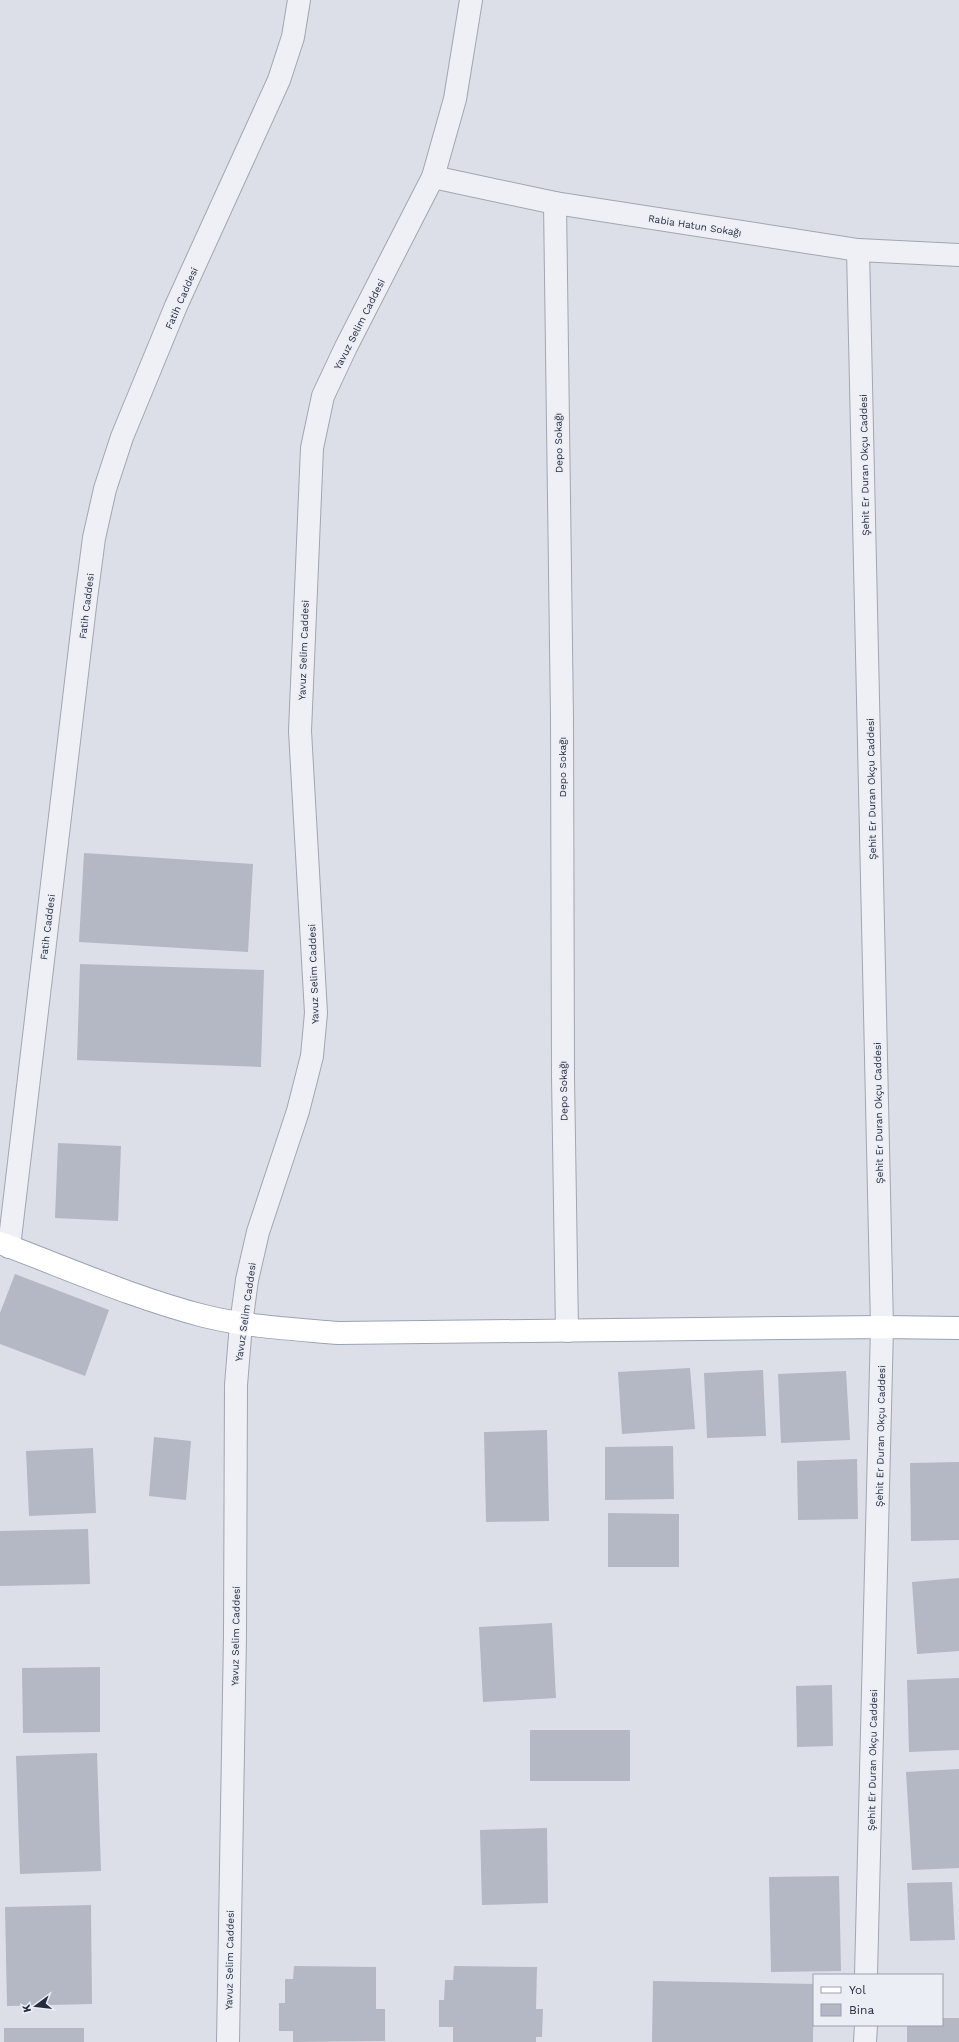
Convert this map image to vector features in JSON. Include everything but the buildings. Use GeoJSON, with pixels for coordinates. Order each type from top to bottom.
{"type":"FeatureCollection","features":[{"type":"Feature","properties":{"kind":"main road"},"geometry":{"type":"LineString","coordinates":[[5,1245],[152,1300],[203,1316],[241,1324],[339,1333],[882,1327],[959,1328]]}},
{"type":"Feature","properties":{"kind":"street","name":"Fatih Caddesi"},"geometry":{"type":"LineString","coordinates":[[5,1245],[85,606],[94,538],[105,489],[122,437],[145,379],[279,80],[293,37],[299,0]]}},
{"type":"Feature","properties":{"kind":"street","name":"Yavuz Selim Caddesi"},"geometry":{"type":"LineString","coordinates":[[228,2042],[235,1635],[236,1385],[241,1324],[247,1280],[258,1232],[298,1112],[312,1056],[316,1013],[300,731],[312,448],[326,389],[346,347],[434,177],[455,99],[471,0]]}},
{"type":"Feature","properties":{"kind":"street","name":"Rabia Hatun Sokağı"},"geometry":{"type":"LineString","coordinates":[[434,177],[555,203],[858,250],[959,255]]}},
{"type":"Feature","properties":{"kind":"street","name":"Depo Sokağı"},"geometry":{"type":"LineString","coordinates":[[555,203],[562,718],[562,1076],[567,1331]]}},
{"type":"Feature","properties":{"kind":"street","name":"Şehit Er Duran Okçu Caddesi"},"geometry":{"type":"LineString","coordinates":[[858,250],[882,1327],[866,1974]]}},
{"type":"Feature","properties":{"kind":"street"},"geometry":{"type":"LineString","coordinates":[[865,2042],[866,2026]]}}]}
